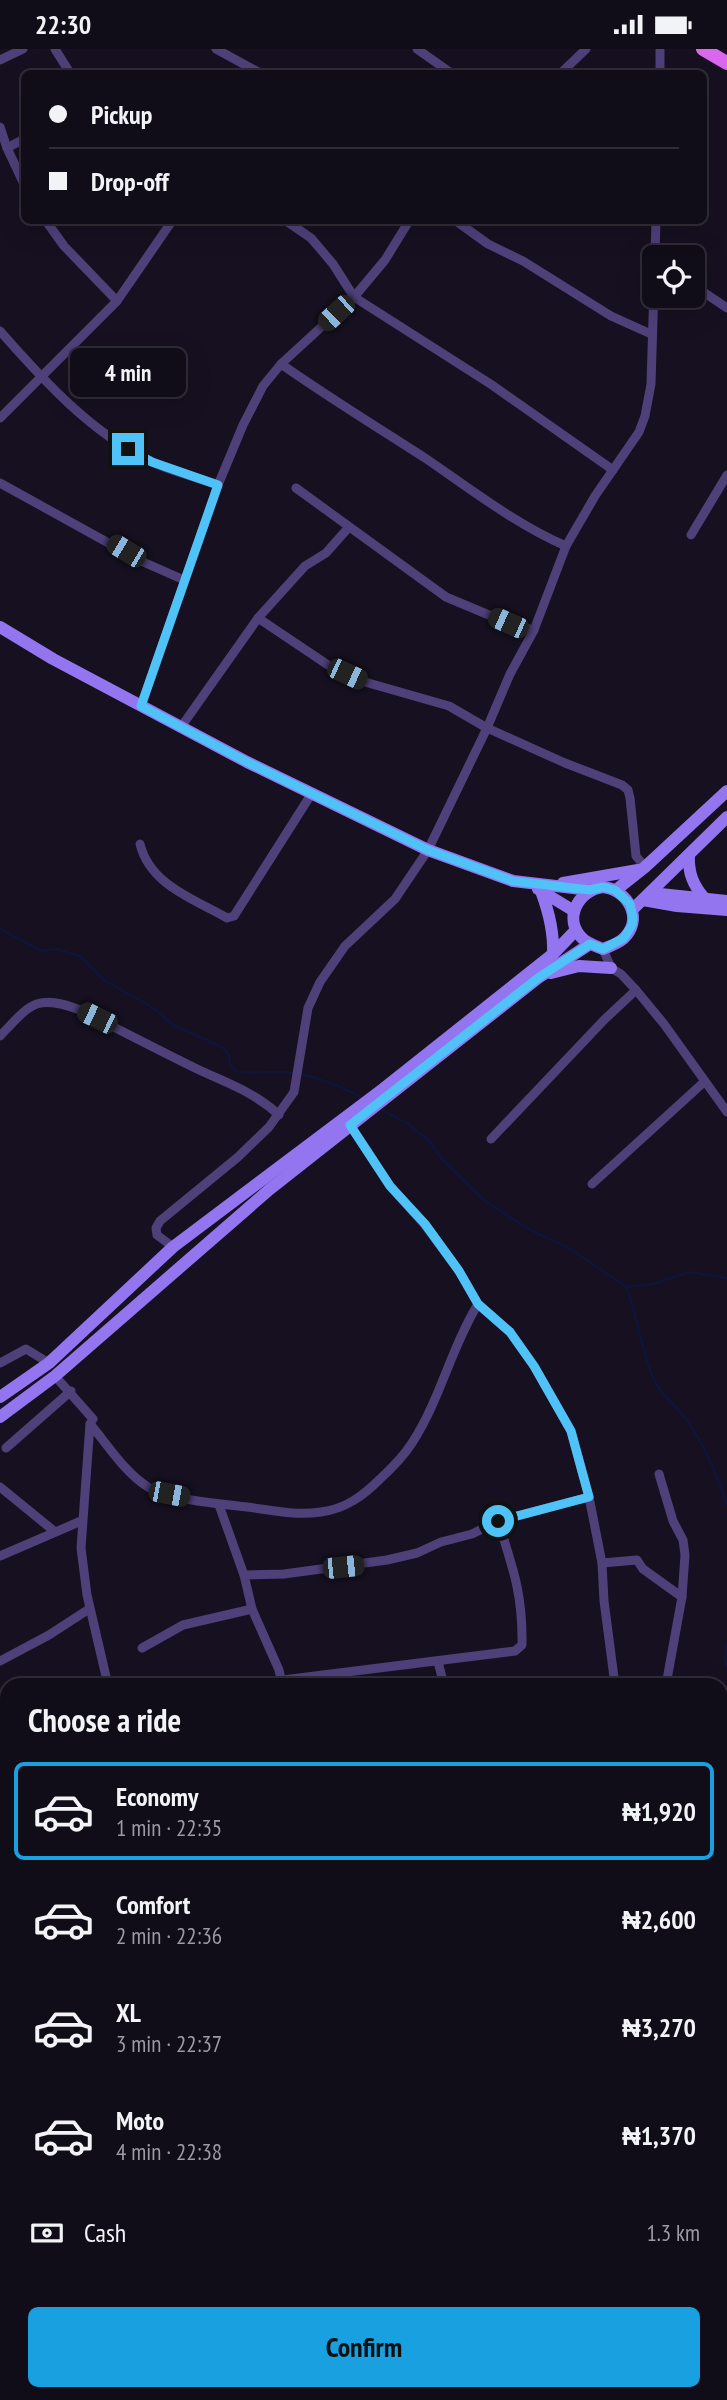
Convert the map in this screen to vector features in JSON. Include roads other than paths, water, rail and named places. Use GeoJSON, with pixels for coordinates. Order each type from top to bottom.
{"type":"FeatureCollection","features":[{"type":"Feature","properties":{"kind":"main road"},"geometry":{"type":"LineString","coordinates":[[703,49],[727,63]]}},
{"type":"Feature","properties":{"kind":"main road"},"geometry":{"type":"LineString","coordinates":[[720,49],[727,53]]}},
{"type":"Feature","properties":{"kind":"main road"},"geometry":{"type":"LineString","coordinates":[[0,627],[53,659],[181,727],[428,850],[513,881],[540,887],[590,890],[603,887],[615,890],[626,898],[632,910],[632,925],[618,943],[597,947],[538,978],[384,1094]]}},
{"type":"Feature","properties":{"kind":"main road"},"geometry":{"type":"LineString","coordinates":[[615,890],[644,868],[727,791]]}},
{"type":"Feature","properties":{"kind":"main road"},"geometry":{"type":"LineString","coordinates":[[632,910],[727,817]]}},
{"type":"Feature","properties":{"kind":"main road"},"geometry":{"type":"LineString","coordinates":[[689,855],[688,866],[693,882],[705,899]]}},
{"type":"Feature","properties":{"kind":"main road"},"geometry":{"type":"LineString","coordinates":[[540,887],[644,868]]}},
{"type":"Feature","properties":{"kind":"main road"},"geometry":{"type":"LineString","coordinates":[[540,887],[574,911]]}},
{"type":"Feature","properties":{"kind":"main road"},"geometry":{"type":"LineString","coordinates":[[540,887],[554,937],[553,954]]}},
{"type":"Feature","properties":{"kind":"main road"},"geometry":{"type":"LineString","coordinates":[[590,890],[579,899],[574,911],[576,930],[597,947]]}},
{"type":"Feature","properties":{"kind":"main road"},"geometry":{"type":"LineString","coordinates":[[647,896],[727,901]]}},
{"type":"Feature","properties":{"kind":"main road"},"geometry":{"type":"LineString","coordinates":[[647,896],[677,906],[727,910]]}},
{"type":"Feature","properties":{"kind":"main road"},"geometry":{"type":"LineString","coordinates":[[0,1417],[55,1376],[188,1258],[553,954],[576,930]]}},
{"type":"Feature","properties":{"kind":"main road"},"geometry":{"type":"LineString","coordinates":[[538,978],[579,966],[611,968]]}},
{"type":"Feature","properties":{"kind":"main road"},"geometry":{"type":"LineString","coordinates":[[0,1397],[49,1363],[173,1247],[349,1122]]}},
{"type":"Feature","properties":{"kind":"street"},"geometry":{"type":"LineString","coordinates":[[0,60],[23,49]]}},
{"type":"Feature","properties":{"kind":"street"},"geometry":{"type":"LineString","coordinates":[[55,49],[68,70]]}},
{"type":"Feature","properties":{"kind":"street"},"geometry":{"type":"LineString","coordinates":[[216,49],[254,70]]}},
{"type":"Feature","properties":{"kind":"street"},"geometry":{"type":"LineString","coordinates":[[417,49],[448,70]]}},
{"type":"Feature","properties":{"kind":"street"},"geometry":{"type":"LineString","coordinates":[[564,70],[586,49]]}},
{"type":"Feature","properties":{"kind":"street"},"geometry":{"type":"LineString","coordinates":[[660,49],[660,70]]}},
{"type":"Feature","properties":{"kind":"street"},"geometry":{"type":"LineString","coordinates":[[0,127],[21,178]]}},
{"type":"Feature","properties":{"kind":"street"},"geometry":{"type":"LineString","coordinates":[[7,148],[21,141]]}},
{"type":"Feature","properties":{"kind":"street"},"geometry":{"type":"LineString","coordinates":[[48,224],[64,246],[117,301]]}},
{"type":"Feature","properties":{"kind":"street"},"geometry":{"type":"LineString","coordinates":[[0,418],[117,301],[170,224]]}},
{"type":"Feature","properties":{"kind":"street"},"geometry":{"type":"LineString","coordinates":[[290,224],[311,238],[333,264],[354,297],[512,398],[613,470]]}},
{"type":"Feature","properties":{"kind":"street"},"geometry":{"type":"LineString","coordinates":[[141,706],[218,485],[263,386],[281,364],[354,297],[384,260],[407,224]]}},
{"type":"Feature","properties":{"kind":"street"},"geometry":{"type":"LineString","coordinates":[[460,224],[488,244],[523,261],[611,316],[651,334]]}},
{"type":"Feature","properties":{"kind":"street"},"geometry":{"type":"LineString","coordinates":[[173,1247],[157,1235],[156,1227],[160,1221],[269,1128],[295,1092],[308,1007],[320,982],[345,946],[395,899],[428,850],[488,728],[510,674],[534,631],[566,545],[639,432],[651,384],[656,224]]}},
{"type":"Feature","properties":{"kind":"street"},"geometry":{"type":"LineString","coordinates":[[705,293],[727,308]]}},
{"type":"Feature","properties":{"kind":"street"},"geometry":{"type":"LineString","coordinates":[[0,331],[41,376],[83,416],[128,449],[152,462],[218,485]]}},
{"type":"Feature","properties":{"kind":"street"},"geometry":{"type":"LineString","coordinates":[[281,364],[465,487],[548,538],[566,545]]}},
{"type":"Feature","properties":{"kind":"street"},"geometry":{"type":"LineString","coordinates":[[691,535],[727,475]]}},
{"type":"Feature","properties":{"kind":"street"},"geometry":{"type":"LineString","coordinates":[[0,483],[141,561],[184,580]]}},
{"type":"Feature","properties":{"kind":"street"},"geometry":{"type":"LineString","coordinates":[[296,488],[446,597],[534,631]]}},
{"type":"Feature","properties":{"kind":"street"},"geometry":{"type":"LineString","coordinates":[[181,727],[258,618],[305,566],[326,553],[349,527]]}},
{"type":"Feature","properties":{"kind":"street"},"geometry":{"type":"LineString","coordinates":[[258,618],[341,671],[365,682],[449,706],[488,728],[622,785],[628,790],[630,798],[636,856],[644,868]]}},
{"type":"Feature","properties":{"kind":"street"},"geometry":{"type":"LineString","coordinates":[[140,844],[150,868],[179,894],[230,918],[234,916],[312,793]]}},
{"type":"Feature","properties":{"kind":"street"},"geometry":{"type":"LineString","coordinates":[[597,947],[611,968],[621,974],[664,1024],[727,1112]]}},
{"type":"Feature","properties":{"kind":"street"},"geometry":{"type":"LineString","coordinates":[[491,1139],[636,990]]}},
{"type":"Feature","properties":{"kind":"street"},"geometry":{"type":"LineString","coordinates":[[0,1036],[28,1007],[48,1001],[59,1002],[234,1084],[267,1104],[279,1115]]}},
{"type":"Feature","properties":{"kind":"street"},"geometry":{"type":"LineString","coordinates":[[592,1184],[704,1082]]}},
{"type":"Feature","properties":{"kind":"street"},"geometry":{"type":"LineString","coordinates":[[349,1122],[390,1186],[432,1234],[459,1271],[478,1304],[510,1332],[571,1431],[589,1497],[602,1563],[614,1678]]}},
{"type":"Feature","properties":{"kind":"street"},"geometry":{"type":"LineString","coordinates":[[90,1424],[132,1474],[151,1489],[219,1505],[303,1514],[335,1510],[360,1497],[391,1469],[413,1441],[428,1414],[460,1335],[478,1304]]}},
{"type":"Feature","properties":{"kind":"street"},"geometry":{"type":"LineString","coordinates":[[0,1363],[26,1349],[49,1363]]}},
{"type":"Feature","properties":{"kind":"street"},"geometry":{"type":"LineString","coordinates":[[55,1376],[93,1419],[90,1424],[81,1521],[83,1571],[89,1609],[106,1678]]}},
{"type":"Feature","properties":{"kind":"street"},"geometry":{"type":"LineString","coordinates":[[6,1448],[71,1391]]}},
{"type":"Feature","properties":{"kind":"street"},"geometry":{"type":"LineString","coordinates":[[659,1474],[673,1521],[683,1540],[685,1555],[682,1597],[667,1678]]}},
{"type":"Feature","properties":{"kind":"street"},"geometry":{"type":"LineString","coordinates":[[0,1487],[54,1531]]}},
{"type":"Feature","properties":{"kind":"street"},"geometry":{"type":"LineString","coordinates":[[244,1575],[284,1574],[387,1560],[472,1534],[498,1521],[589,1497]]}},
{"type":"Feature","properties":{"kind":"street"},"geometry":{"type":"LineString","coordinates":[[219,1505],[253,1609],[280,1678]]}},
{"type":"Feature","properties":{"kind":"street"},"geometry":{"type":"LineString","coordinates":[[0,1556],[81,1521]]}},
{"type":"Feature","properties":{"kind":"street"},"geometry":{"type":"LineString","coordinates":[[319,1678],[515,1651],[522,1645],[522,1612],[517,1580],[498,1521]]}},
{"type":"Feature","properties":{"kind":"street"},"geometry":{"type":"LineString","coordinates":[[602,1563],[637,1560],[643,1569],[682,1597]]}},
{"type":"Feature","properties":{"kind":"street"},"geometry":{"type":"LineString","coordinates":[[0,1661],[49,1635],[89,1609]]}},
{"type":"Feature","properties":{"kind":"street"},"geometry":{"type":"LineString","coordinates":[[142,1649],[183,1625],[253,1609]]}},
{"type":"Feature","properties":{"kind":"street"},"geometry":{"type":"LineString","coordinates":[[438,1662],[442,1678]]}},
{"type":"Feature","properties":{"kind":"waterway"},"geometry":{"type":"LineString","coordinates":[[0,929],[42,951],[56,949],[80,956],[105,981],[152,1007],[173,1025],[222,1047],[237,1072],[281,1072],[314,1077],[364,1099]]}},
{"type":"Feature","properties":{"kind":"waterway"},"geometry":{"type":"LineString","coordinates":[[379,1108],[408,1124],[429,1141],[442,1159],[486,1202],[534,1232],[569,1248],[627,1287],[653,1284],[690,1272],[727,1278]]}},
{"type":"Feature","properties":{"kind":"waterway"},"geometry":{"type":"LineString","coordinates":[[627,1288],[655,1382],[684,1416],[700,1441],[727,1504]]}},
{"type":"Feature","properties":{"kind":"waterway"},"geometry":{"type":"LineString","coordinates":[[727,1644],[727,1666]]}}]}
